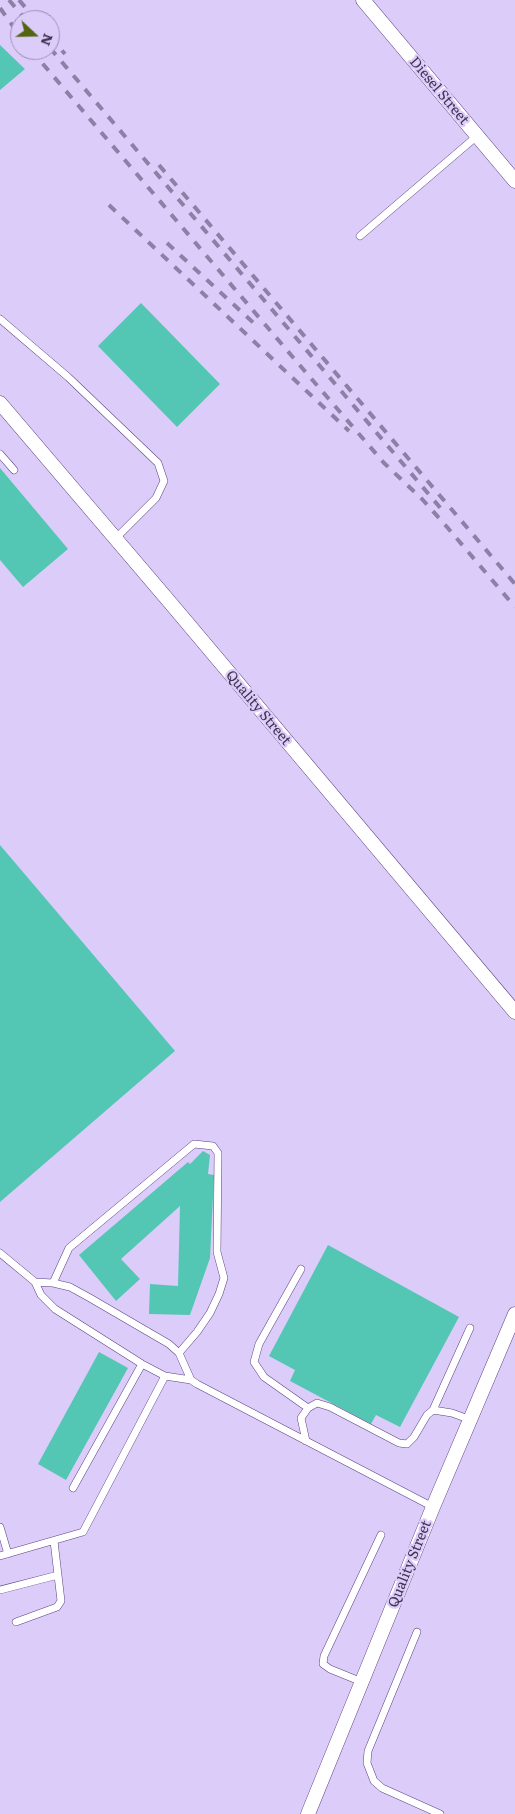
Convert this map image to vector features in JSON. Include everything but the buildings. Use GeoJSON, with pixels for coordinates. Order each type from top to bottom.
{"type":"FeatureCollection","features":[{"type":"Feature","properties":{"kind":"street","name":"Diesel Street"},"geometry":{"type":"LineString","coordinates":[[363,0],[515,181]]}},
{"type":"Feature","properties":{"kind":"street","name":"Quality Street"},"geometry":{"type":"LineString","coordinates":[[0,404],[515,1012]]}},
{"type":"Feature","properties":{"kind":"street","name":"Quality Street"},"geometry":{"type":"LineString","coordinates":[[308,1814],[433,1508],[515,1314]]}},
{"type":"Feature","properties":{"kind":"lane"},"geometry":{"type":"LineString","coordinates":[[360,236],[477,136]]}},
{"type":"Feature","properties":{"kind":"lane"},"geometry":{"type":"LineString","coordinates":[[0,319],[68,377],[158,463],[164,481],[156,498],[116,539]]}},
{"type":"Feature","properties":{"kind":"lane"},"geometry":{"type":"LineString","coordinates":[[0,454],[14,470]]}},
{"type":"Feature","properties":{"kind":"lane"},"geometry":{"type":"LineString","coordinates":[[53,1283],[70,1248],[194,1144],[213,1146],[218,1153],[217,1252],[224,1278],[220,1294],[210,1313],[198,1332],[179,1353]]}},
{"type":"Feature","properties":{"kind":"lane"},"geometry":{"type":"LineString","coordinates":[[0,1253],[35,1282],[41,1294],[55,1309],[142,1364],[165,1376],[191,1380],[433,1508]]}},
{"type":"Feature","properties":{"kind":"lane"},"geometry":{"type":"LineString","coordinates":[[301,1269],[259,1344],[254,1362],[264,1377],[308,1408]]}},
{"type":"Feature","properties":{"kind":"lane"},"geometry":{"type":"LineString","coordinates":[[35,1282],[53,1283],[70,1287],[169,1344],[179,1353],[191,1380]]}},
{"type":"Feature","properties":{"kind":"lane"},"geometry":{"type":"LineString","coordinates":[[306,1442],[301,1418],[308,1408],[317,1403],[330,1407],[399,1443],[407,1444],[414,1437],[427,1415],[433,1410],[470,1328]]}},
{"type":"Feature","properties":{"kind":"lane"},"geometry":{"type":"LineString","coordinates":[[73,1488],[142,1364]]}},
{"type":"Feature","properties":{"kind":"lane"},"geometry":{"type":"LineString","coordinates":[[0,1556],[83,1532],[165,1376]]}},
{"type":"Feature","properties":{"kind":"lane"},"geometry":{"type":"LineString","coordinates":[[433,1410],[452,1413],[471,1420]]}},
{"type":"Feature","properties":{"kind":"lane"},"geometry":{"type":"LineString","coordinates":[[0,1527],[8,1554]]}},
{"type":"Feature","properties":{"kind":"lane"},"geometry":{"type":"LineString","coordinates":[[362,1683],[330,1669],[323,1664],[324,1656],[381,1534]]}},
{"type":"Feature","properties":{"kind":"lane"},"geometry":{"type":"LineString","coordinates":[[16,1622],[57,1607],[61,1601],[54,1541]]}},
{"type":"Feature","properties":{"kind":"lane"},"geometry":{"type":"LineString","coordinates":[[0,1590],[58,1575]]}},
{"type":"Feature","properties":{"kind":"lane"},"geometry":{"type":"LineString","coordinates":[[417,1632],[368,1751],[367,1764],[374,1781],[382,1788],[440,1814]]}},
{"type":"Feature","properties":{"kind":"railway"},"geometry":{"type":"LineString","coordinates":[[9,0],[18,10]]}},
{"type":"Feature","properties":{"kind":"railway"},"geometry":{"type":"LineString","coordinates":[[19,0],[28,10]]}},
{"type":"Feature","properties":{"kind":"railway"},"geometry":{"type":"LineString","coordinates":[[0,8],[10,22]]}},
{"type":"Feature","properties":{"kind":"railway"},"geometry":{"type":"LineString","coordinates":[[60,48],[65,54]]}},
{"type":"Feature","properties":{"kind":"railway"},"geometry":{"type":"LineString","coordinates":[[40,60],[384,463],[422,499],[515,607]]}},
{"type":"Feature","properties":{"kind":"railway"},"geometry":{"type":"LineString","coordinates":[[60,60],[443,511]]}},
{"type":"Feature","properties":{"kind":"railway"},"geometry":{"type":"LineString","coordinates":[[159,165],[515,584]]}},
{"type":"Feature","properties":{"kind":"railway"},"geometry":{"type":"LineString","coordinates":[[109,205],[349,431]]}},
{"type":"Feature","properties":{"kind":"railway"},"geometry":{"type":"LineString","coordinates":[[167,243],[259,328]]}}]}
